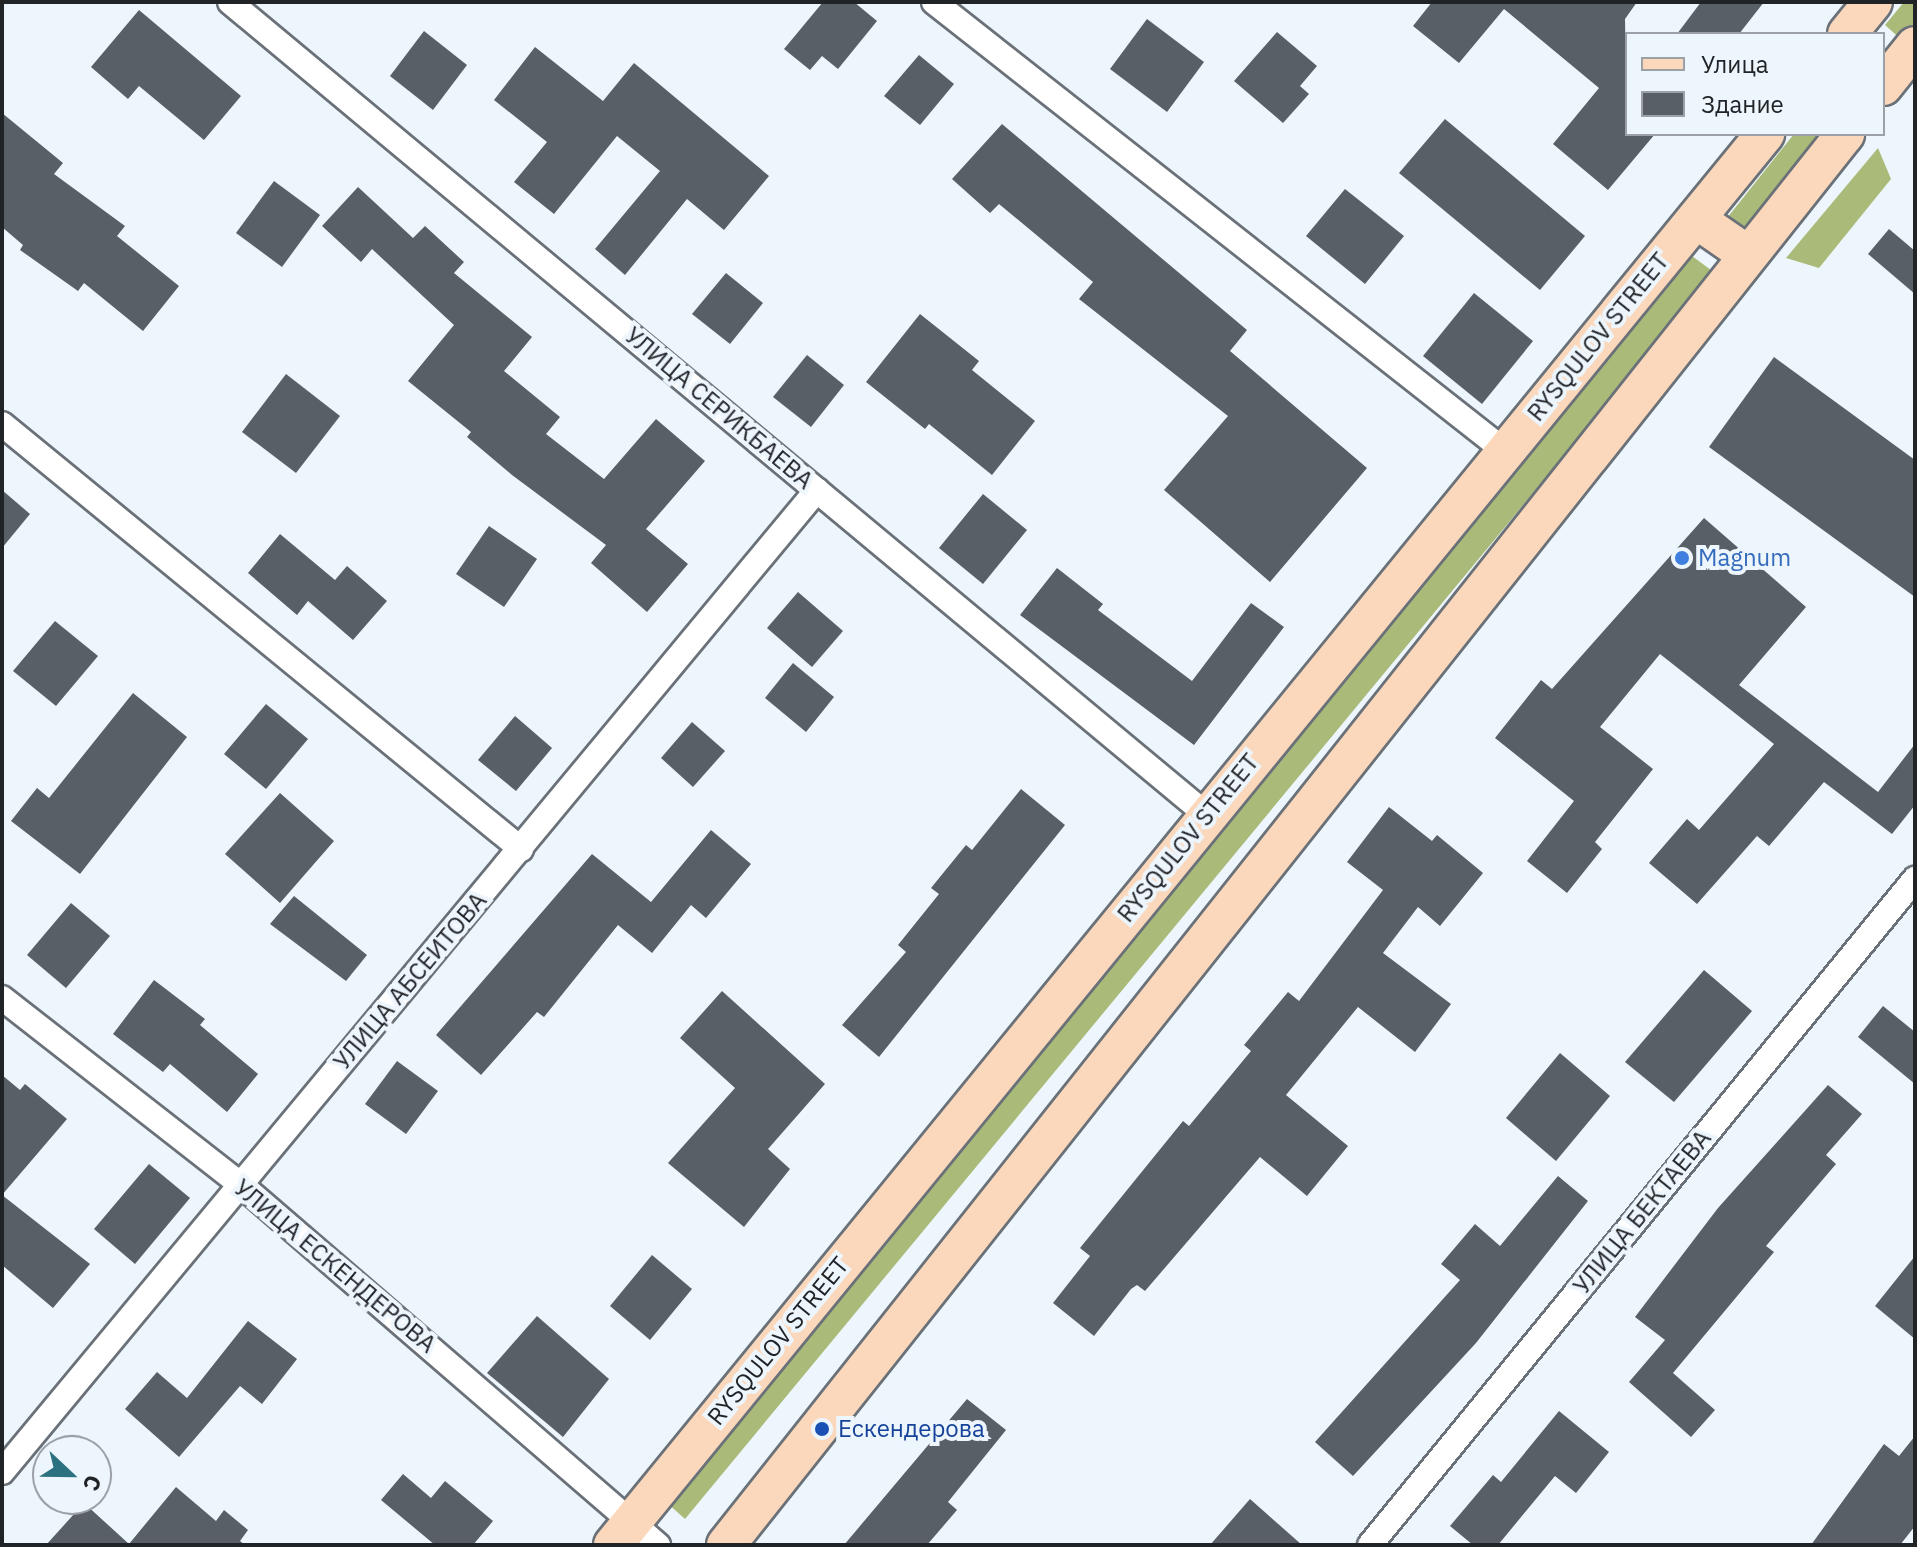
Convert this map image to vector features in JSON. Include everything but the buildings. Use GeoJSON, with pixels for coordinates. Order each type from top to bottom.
{"type":"FeatureCollection","features":[{"type":"Feature","properties":{"kind":"main road","name":"RYSQULOV STREET"},"geometry":{"type":"LineString","coordinates":[[635,1537],[1207,815],[1763,136]]}},
{"type":"Feature","properties":{"kind":"main road"},"geometry":{"type":"LineString","coordinates":[[726,1545],[1843,136]]}},
{"type":"Feature","properties":{"kind":"main road"},"geometry":{"type":"LineString","coordinates":[[1696,219],[1748,255]]}},
{"type":"Feature","properties":{"kind":"street","name":"УЛИЦА СЕРИКБАЕВА"},"geometry":{"type":"LineString","coordinates":[[230,2],[1207,815]]}},
{"type":"Feature","properties":{"kind":"street"},"geometry":{"type":"LineString","coordinates":[[934,2],[1505,451]]}},
{"type":"Feature","properties":{"kind":"street"},"geometry":{"type":"LineString","coordinates":[[2,424],[521,849]]}},
{"type":"Feature","properties":{"kind":"street","name":"УЛИЦА АБСЕИТОВА"},"geometry":{"type":"LineString","coordinates":[[2,1472],[817,490]]}},
{"type":"Feature","properties":{"kind":"street","name":"УЛИЦА БЕКТАЕВА"},"geometry":{"type":"LineString","coordinates":[[1370,1545],[1915,879]]}},
{"type":"Feature","properties":{"kind":"street","name":"УЛИЦА ЕСКЕНДЕРОВА"},"geometry":{"type":"LineString","coordinates":[[2,998],[239,1183],[635,1537]]}},
{"type":"Feature","properties":{"kind":"green space"},"geometry":{"type":"Polygon","coordinates":[[[1904,2],[1915,2],[1915,29],[1904,42],[1885,25],[1904,2]]]}},
{"type":"Feature","properties":{"kind":"green space"},"geometry":{"type":"Polygon","coordinates":[[[1792,136],[1823,136],[1746,233],[1727,218],[1792,136]]]}},
{"type":"Feature","properties":{"kind":"green space"},"geometry":{"type":"Polygon","coordinates":[[[1878,148],[1891,179],[1819,268],[1786,258],[1878,148]]]}},
{"type":"Feature","properties":{"kind":"green space"},"geometry":{"type":"Polygon","coordinates":[[[1692,256],[1715,273],[685,1519],[666,1502],[1224,830],[1692,256]]]}},
{"type":"Feature","properties":{"kind":"place","name":"Magnum"},"geometry":{"type":"Point","coordinates":[1682,558]}},
{"type":"Feature","properties":{"kind":"place","name":"Ескендерова"},"geometry":{"type":"Point","coordinates":[822,1429]}}]}
